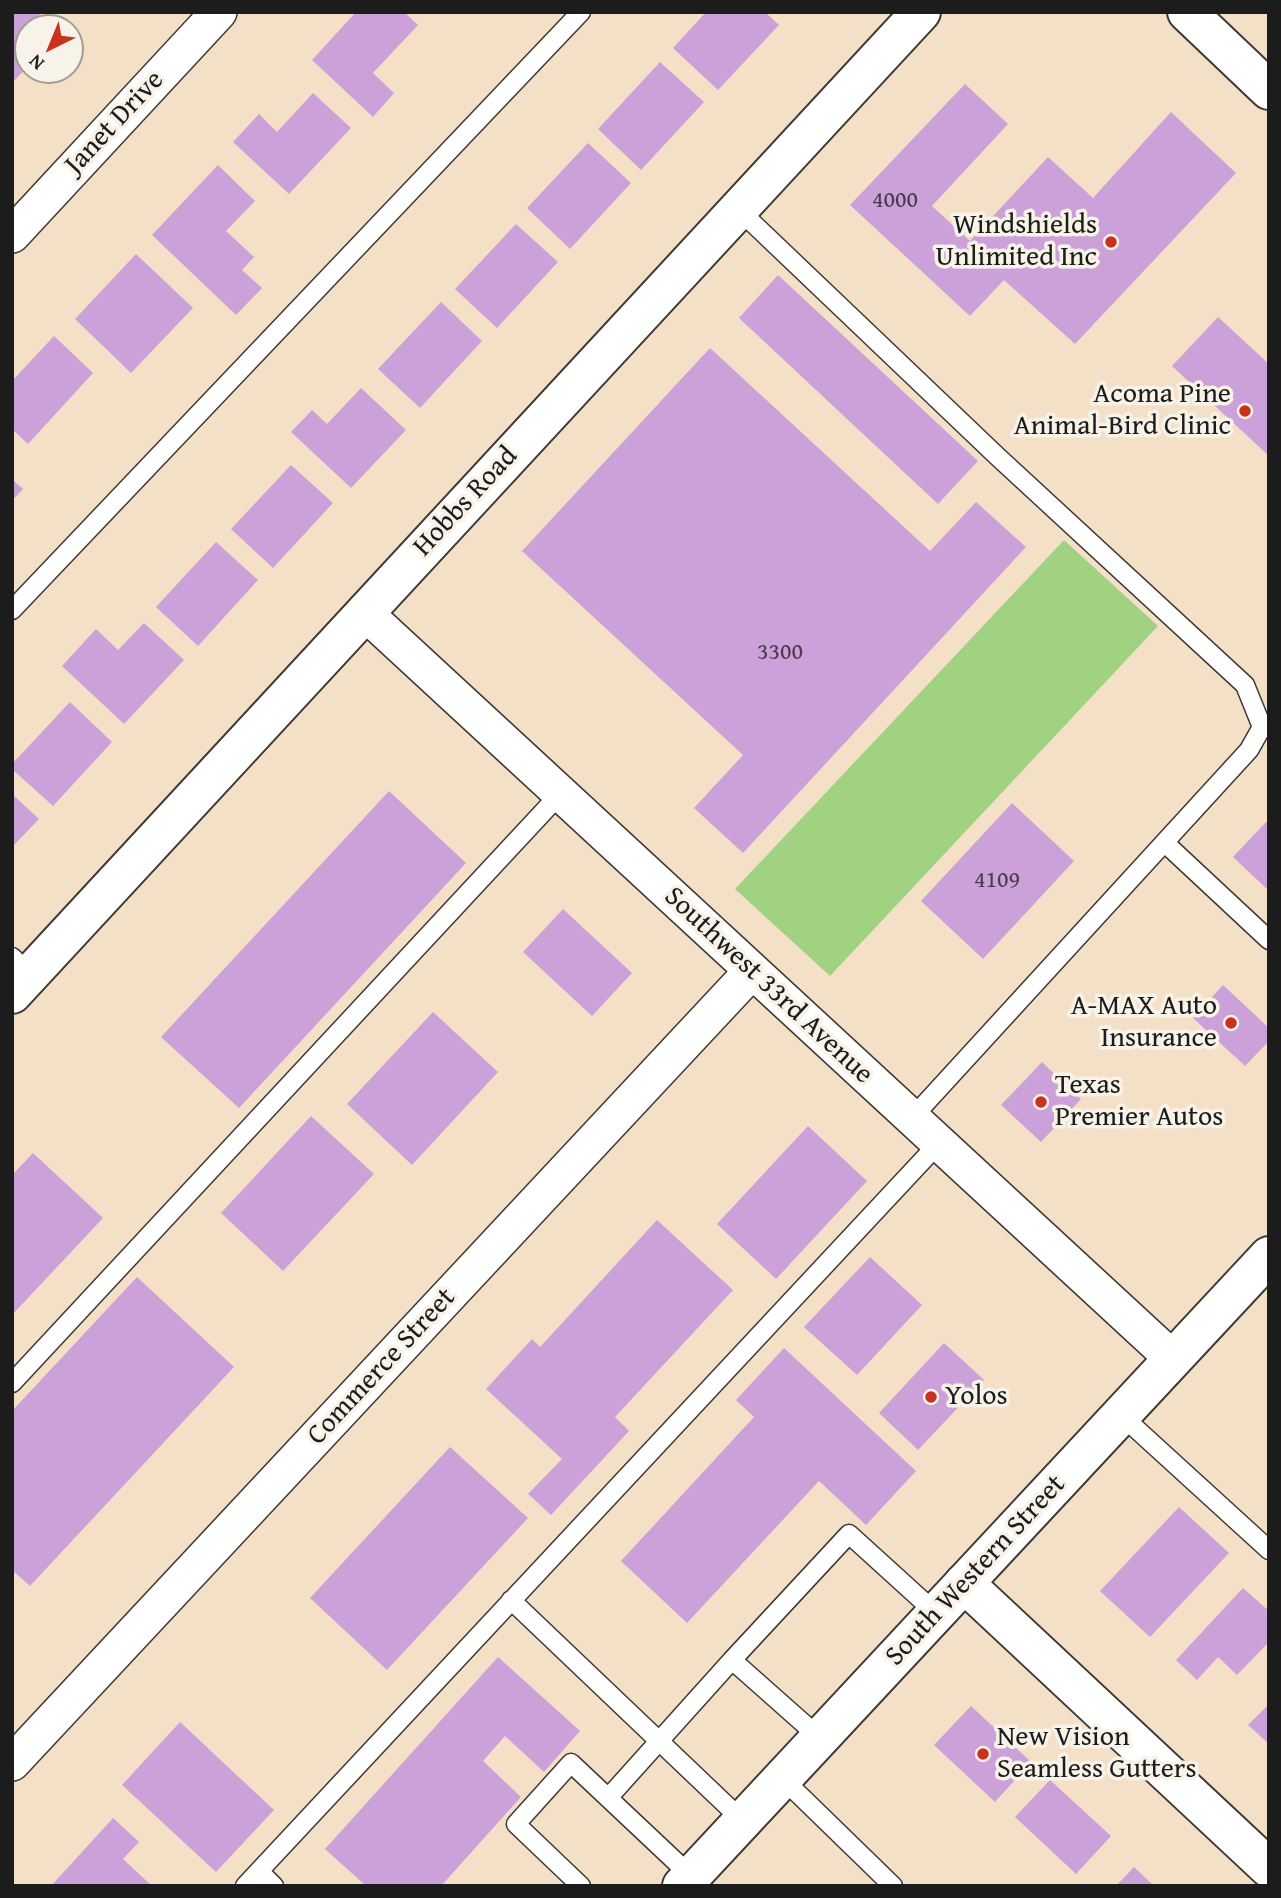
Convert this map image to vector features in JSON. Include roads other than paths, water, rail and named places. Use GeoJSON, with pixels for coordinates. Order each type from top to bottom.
{"type":"FeatureCollection","features":[{"type":"Feature","properties":{"kind":"street","name":"Janet Drive"},"geometry":{"type":"LineString","coordinates":[[12,235],[219,12]]}},
{"type":"Feature","properties":{"kind":"street","name":"Hobbs Road"},"geometry":{"type":"LineString","coordinates":[[18,975],[364,612],[922,12]]}},
{"type":"Feature","properties":{"kind":"street"},"geometry":{"type":"LineString","coordinates":[[1186,12],[1269,90]]}},
{"type":"Feature","properties":{"kind":"street","name":"Southwest 33rd Avenue"},"geometry":{"type":"LineString","coordinates":[[364,612],[1173,1359]]}},
{"type":"Feature","properties":{"kind":"street","name":"Commerce Street"},"geometry":{"type":"LineString","coordinates":[[12,1763],[752,971]]}},
{"type":"Feature","properties":{"kind":"street","name":"South Western Street"},"geometry":{"type":"LineString","coordinates":[[687,1881],[1269,1256]]}},
{"type":"Feature","properties":{"kind":"street"},"geometry":{"type":"LineString","coordinates":[[964,1583],[1269,1868]]}},
{"type":"Feature","properties":{"kind":"lane"},"geometry":{"type":"LineString","coordinates":[[12,610],[581,12]]}},
{"type":"Feature","properties":{"kind":"lane"},"geometry":{"type":"LineString","coordinates":[[739,210],[998,457],[1245,685],[1266,730],[1166,843],[911,1119]]}},
{"type":"Feature","properties":{"kind":"lane"},"geometry":{"type":"LineString","coordinates":[[12,1383],[560,793]]}},
{"type":"Feature","properties":{"kind":"lane"},"geometry":{"type":"LineString","coordinates":[[1166,843],[1269,940]]}},
{"type":"Feature","properties":{"kind":"lane"},"geometry":{"type":"LineString","coordinates":[[245,1886],[938,1144]]}},
{"type":"Feature","properties":{"kind":"lane"},"geometry":{"type":"LineString","coordinates":[[1121,1415],[1269,1550]]}},
{"type":"Feature","properties":{"kind":"lane"},"geometry":{"type":"LineString","coordinates":[[608,1798],[849,1534],[936,1613]]}},
{"type":"Feature","properties":{"kind":"lane"},"geometry":{"type":"LineString","coordinates":[[511,1601],[743,1821]]}},
{"type":"Feature","properties":{"kind":"lane"},"geometry":{"type":"LineString","coordinates":[[732,1660],[820,1738]]}},
{"type":"Feature","properties":{"kind":"lane"},"geometry":{"type":"LineString","coordinates":[[581,1886],[516,1824],[571,1763],[687,1881]]}},
{"type":"Feature","properties":{"kind":"lane"},"geometry":{"type":"LineString","coordinates":[[782,1779],[893,1886]]}},
{"type":"Feature","properties":{"kind":"lane"},"geometry":{"type":"LineString","coordinates":[[259,1871],[274,1886]]}},
{"type":"Feature","properties":{"kind":"place","name":"Windshields Unlimited Inc"},"geometry":{"type":"Point","coordinates":[1111,242]}},
{"type":"Feature","properties":{"kind":"place","name":"Acoma Pine Animal-Bird Clinic"},"geometry":{"type":"Point","coordinates":[1245,411]}},
{"type":"Feature","properties":{"kind":"place","name":"A-MAX Auto Insurance"},"geometry":{"type":"Point","coordinates":[1231,1023]}},
{"type":"Feature","properties":{"kind":"place","name":"Texas Premier Autos"},"geometry":{"type":"Point","coordinates":[1041,1102]}},
{"type":"Feature","properties":{"kind":"place","name":"Yolos"},"geometry":{"type":"Point","coordinates":[931,1397]}},
{"type":"Feature","properties":{"kind":"place","name":"New Vision Seamless Gutters"},"geometry":{"type":"Point","coordinates":[983,1754]}}]}
